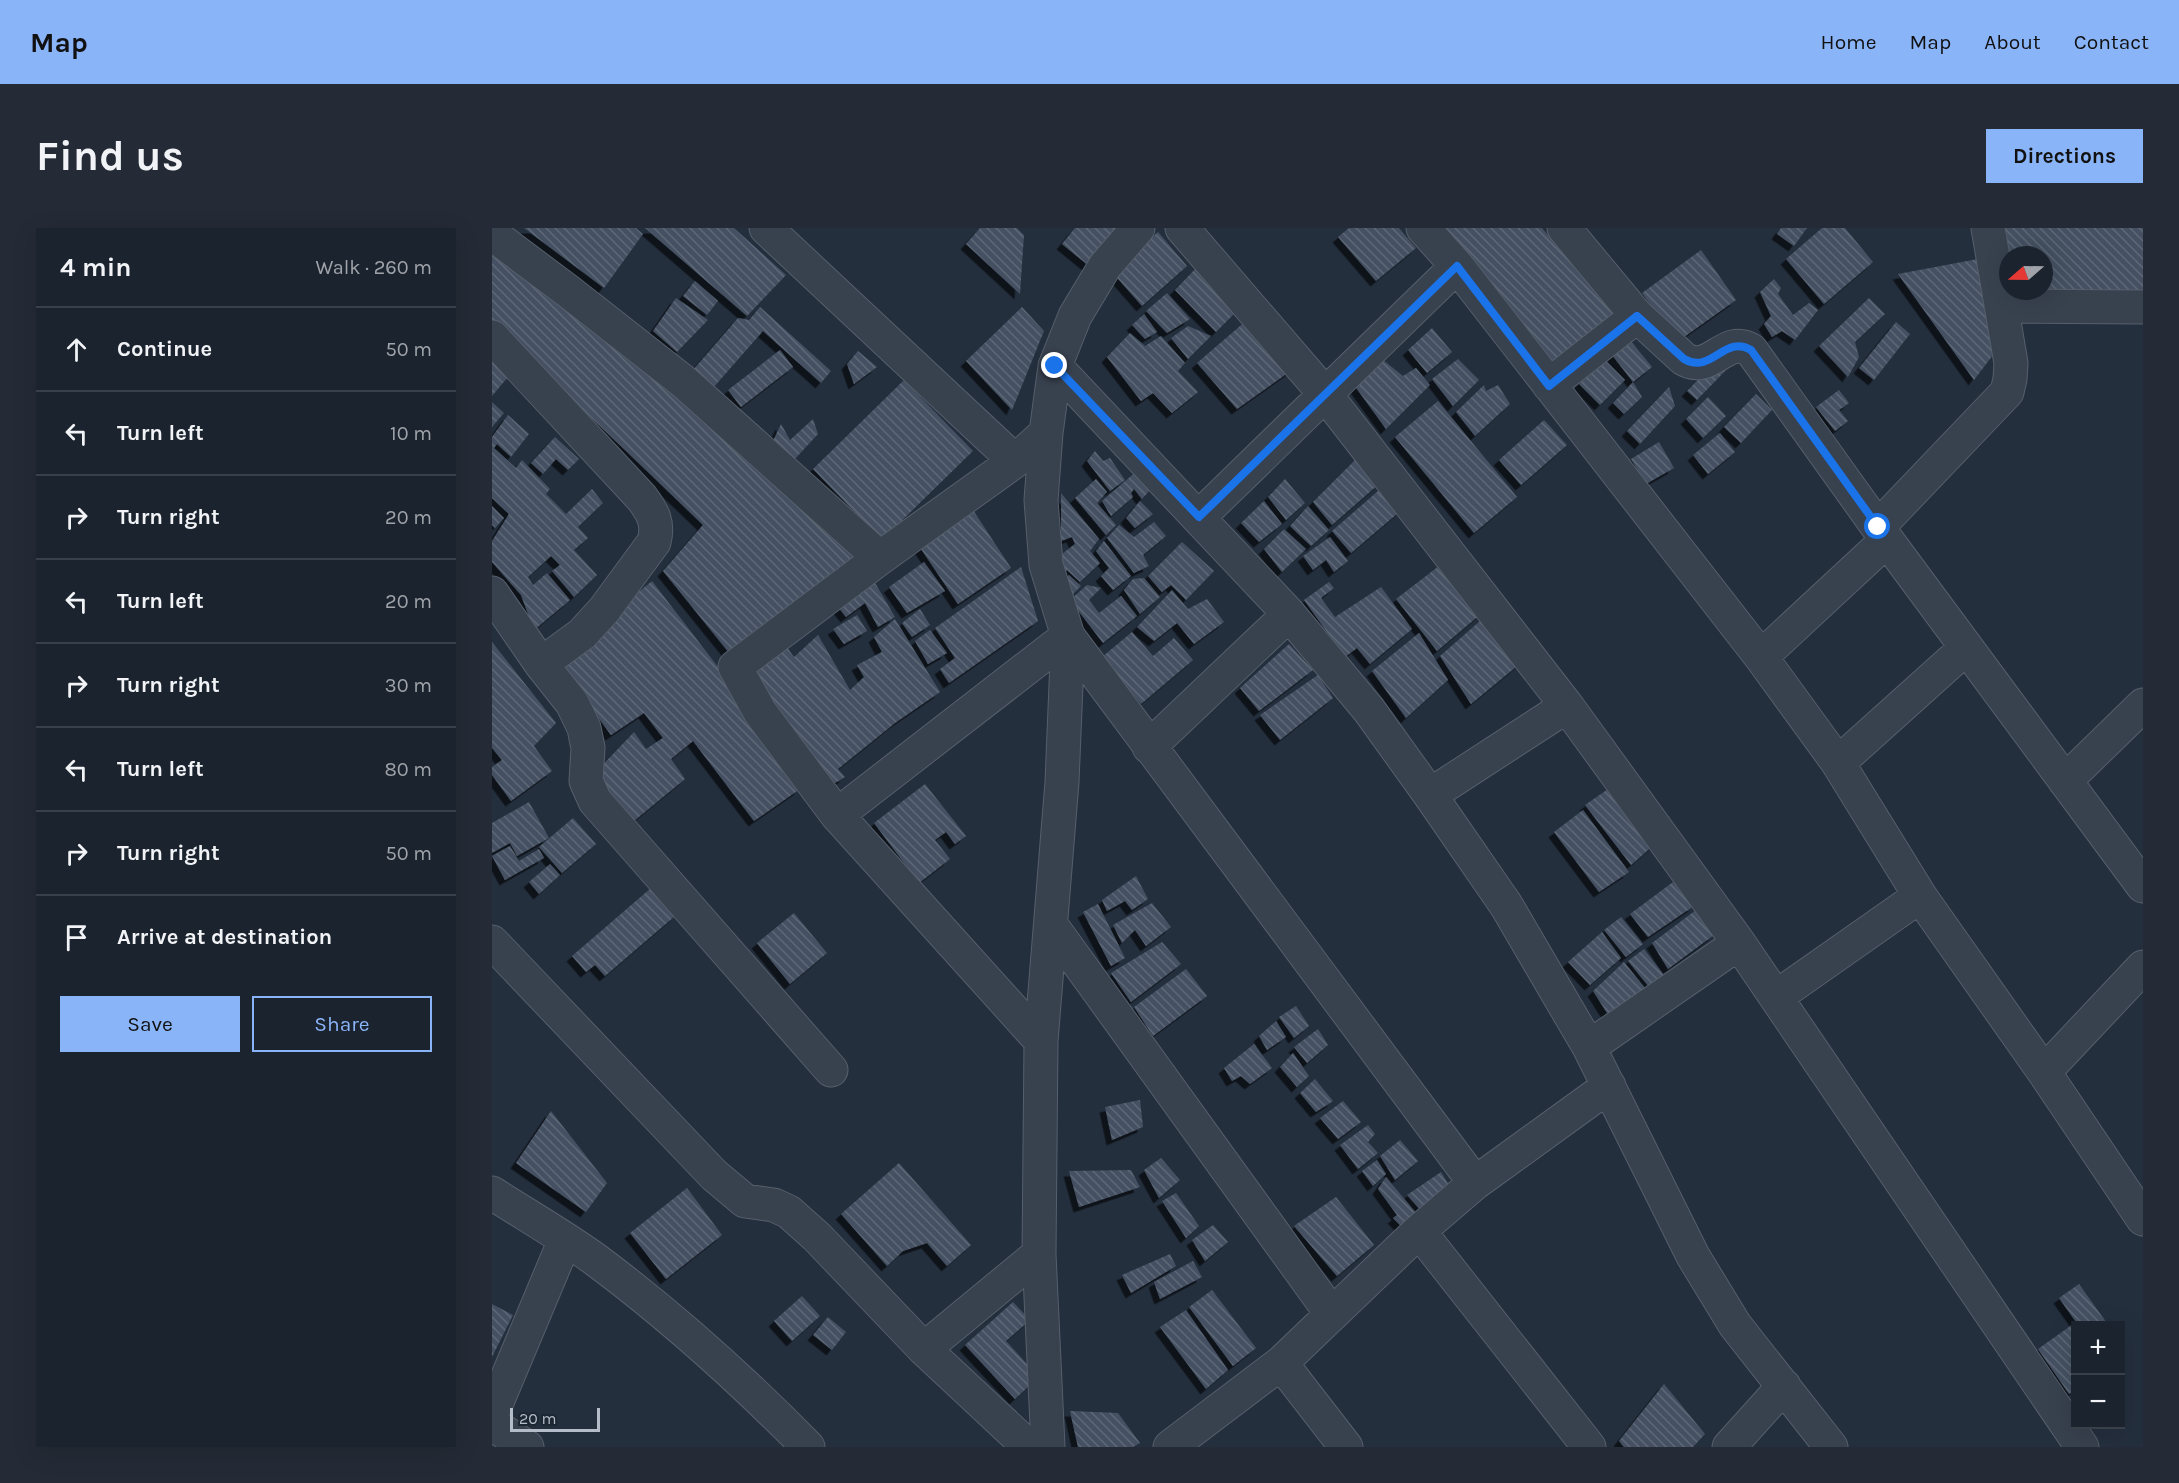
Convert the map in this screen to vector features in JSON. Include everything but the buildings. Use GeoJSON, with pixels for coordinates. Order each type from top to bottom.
{"type":"FeatureCollection","features":[{"type":"Feature","properties":{"kind":"street"},"geometry":{"type":"LineString","coordinates":[[766,228],[1015,461]]}},
{"type":"Feature","properties":{"kind":"street"},"geometry":{"type":"LineString","coordinates":[[1138,228],[1105,266],[1081,306],[1055,366],[1046,433],[1041,500],[1046,565],[1068,636],[1475,1183]]}},
{"type":"Feature","properties":{"kind":"street"},"geometry":{"type":"LineString","coordinates":[[1182,228],[1324,394],[1567,706],[1739,943],[2082,1447]]}},
{"type":"Feature","properties":{"kind":"street"},"geometry":{"type":"LineString","coordinates":[[1423,228],[1457,266],[1761,657],[1838,763],[1920,896],[2142,1214]]}},
{"type":"Feature","properties":{"kind":"street"},"geometry":{"type":"LineString","coordinates":[[1564,228],[1637,316],[1684,359],[1693,364],[1701,363],[1734,346],[1744,345],[1751,350],[1882,534],[2143,886]]}},
{"type":"Feature","properties":{"kind":"street"},"geometry":{"type":"LineString","coordinates":[[1761,657],[1882,534],[2007,392],[2011,363],[1988,228]]}},
{"type":"Feature","properties":{"kind":"street"},"geometry":{"type":"LineString","coordinates":[[492,234],[684,382],[880,558]]}},
{"type":"Feature","properties":{"kind":"street"},"geometry":{"type":"LineString","coordinates":[[1199,517],[1457,266]]}},
{"type":"Feature","properties":{"kind":"street"},"geometry":{"type":"LineString","coordinates":[[2001,306],[2143,307]]}},
{"type":"Feature","properties":{"kind":"street"},"geometry":{"type":"LineString","coordinates":[[1549,386],[1637,316]]}},
{"type":"Feature","properties":{"kind":"street"},"geometry":{"type":"LineString","coordinates":[[492,337],[642,498],[653,514],[658,529],[654,542],[604,610],[582,634],[541,664]]}},
{"type":"Feature","properties":{"kind":"street"},"geometry":{"type":"LineString","coordinates":[[1055,366],[1290,614],[1369,710],[1506,905],[1589,1047],[1694,1256],[1735,1324],[1831,1447]]}},
{"type":"Feature","properties":{"kind":"street"},"geometry":{"type":"LineString","coordinates":[[1041,1041],[837,815],[760,712],[735,667],[880,558],[1015,461],[1046,433]]}},
{"type":"Feature","properties":{"kind":"street"},"geometry":{"type":"LineString","coordinates":[[492,593],[541,664],[572,703],[584,728],[588,748],[586,781],[595,801],[831,1070]]}},
{"type":"Feature","properties":{"kind":"street"},"geometry":{"type":"LineString","coordinates":[[1149,747],[1290,614]]}},
{"type":"Feature","properties":{"kind":"street"},"geometry":{"type":"LineString","coordinates":[[837,815],[1068,636]]}},
{"type":"Feature","properties":{"kind":"street"},"geometry":{"type":"LineString","coordinates":[[1048,1447],[1040,1254],[1041,1041],[1062,782],[1068,636]]}},
{"type":"Feature","properties":{"kind":"street"},"geometry":{"type":"LineString","coordinates":[[1838,763],[1966,648]]}},
{"type":"Feature","properties":{"kind":"street"},"geometry":{"type":"LineString","coordinates":[[2065,781],[2143,705]]}},
{"type":"Feature","properties":{"kind":"street"},"geometry":{"type":"LineString","coordinates":[[1430,795],[1567,706]]}},
{"type":"Feature","properties":{"kind":"street"},"geometry":{"type":"LineString","coordinates":[[1776,997],[1920,896]]}},
{"type":"Feature","properties":{"kind":"street"},"geometry":{"type":"LineString","coordinates":[[1051,925],[1331,1313]]}},
{"type":"Feature","properties":{"kind":"street"},"geometry":{"type":"LineString","coordinates":[[492,942],[714,1175],[745,1201],[774,1205],[789,1212],[817,1237],[924,1349],[1029,1447]]}},
{"type":"Feature","properties":{"kind":"street"},"geometry":{"type":"LineString","coordinates":[[1589,1047],[1739,943]]}},
{"type":"Feature","properties":{"kind":"street"},"geometry":{"type":"LineString","coordinates":[[2044,1072],[2143,967]]}},
{"type":"Feature","properties":{"kind":"street"},"geometry":{"type":"LineString","coordinates":[[1170,1447],[1281,1363],[1419,1231],[1475,1183],[1610,1086]]}},
{"type":"Feature","properties":{"kind":"street"},"geometry":{"type":"LineString","coordinates":[[492,1193],[595,1259],[644,1298],[754,1392],[808,1447]]}},
{"type":"Feature","properties":{"kind":"street"},"geometry":{"type":"LineString","coordinates":[[1419,1231],[1589,1447]]}},
{"type":"Feature","properties":{"kind":"street"},"geometry":{"type":"LineString","coordinates":[[492,1414],[565,1240]]}},
{"type":"Feature","properties":{"kind":"street"},"geometry":{"type":"LineString","coordinates":[[924,1349],[1040,1254]]}},
{"type":"Feature","properties":{"kind":"street"},"geometry":{"type":"LineString","coordinates":[[1281,1363],[1346,1447]]}},
{"type":"Feature","properties":{"kind":"street"},"geometry":{"type":"LineString","coordinates":[[1729,1447],[1784,1386]]}},
{"type":"Feature","properties":{"kind":"street"},"geometry":{"type":"LineString","coordinates":[[492,1424],[527,1447]]}},
{"type":"Feature","properties":{"kind":"route"},"geometry":{"type":"LineString","coordinates":[[1055,366],[1199,517],[1457,266],[1549,386],[1637,316],[1684,359],[1693,364],[1701,363],[1734,346],[1744,345],[1751,350],[1878,527]]}}]}
